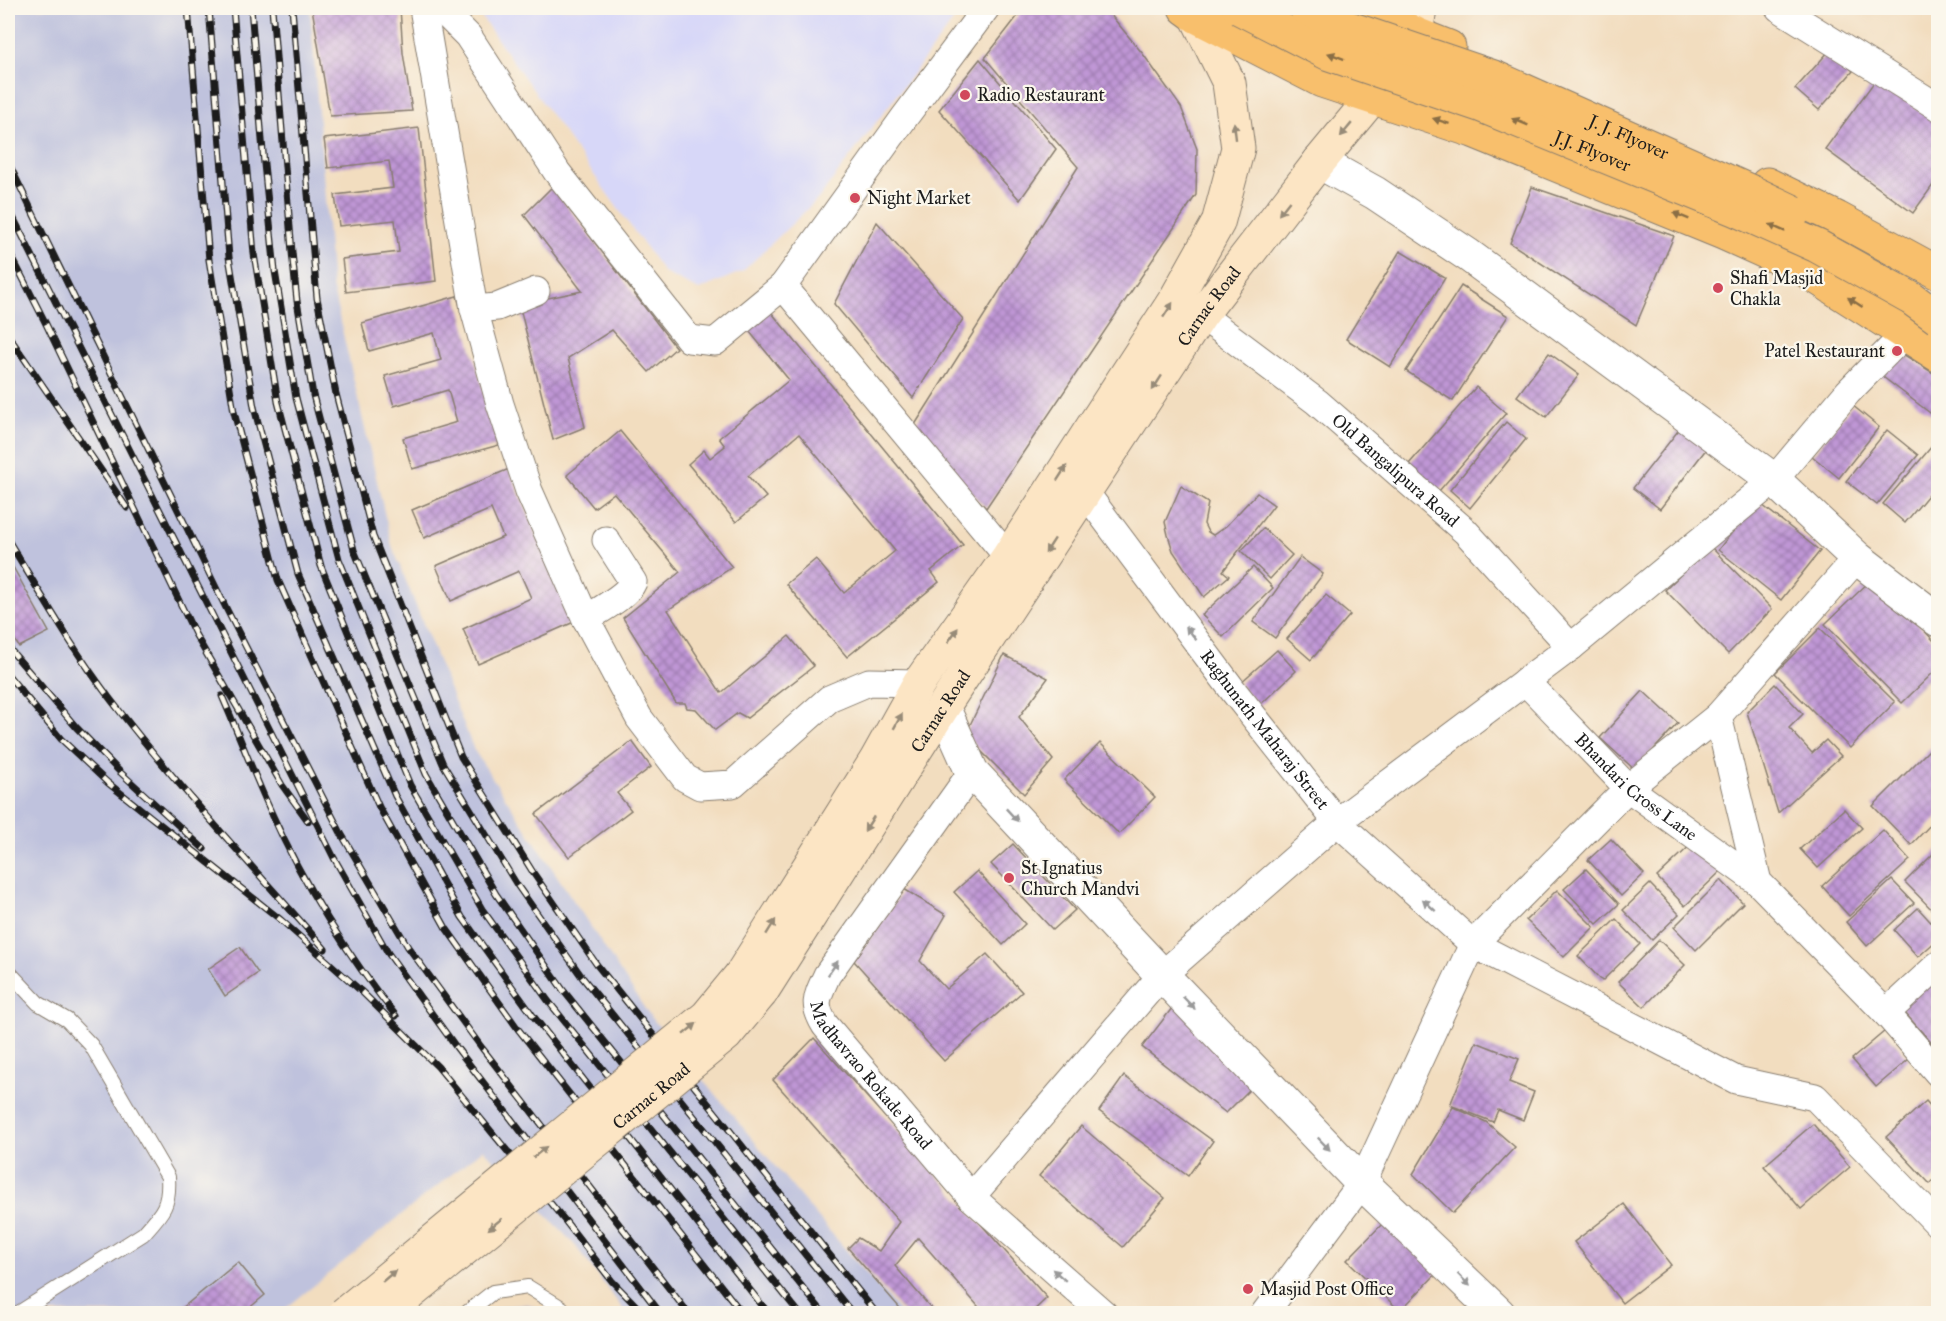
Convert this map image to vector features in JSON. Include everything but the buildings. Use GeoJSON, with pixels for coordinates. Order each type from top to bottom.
{"type":"FeatureCollection","features":[{"type":"Feature","properties":{"kind":"main road","name":"J.J. Flyover"},"geometry":{"type":"LineString","coordinates":[[1239,8],[1329,54],[1482,106],[1734,209],[1817,246],[1912,299],[1938,317]]}},
{"type":"Feature","properties":{"kind":"main road","name":"J. J. Flyover"},"geometry":{"type":"LineString","coordinates":[[1306,8],[1341,25],[1494,77],[1752,192],[1837,233],[1921,282],[1938,295]]}},
{"type":"Feature","properties":{"kind":"main road"},"geometry":{"type":"LineString","coordinates":[[1190,12],[1265,26],[1320,8]]}},
{"type":"Feature","properties":{"kind":"main road"},"geometry":{"type":"LineString","coordinates":[[1365,8],[1418,21],[1501,67],[1734,168],[1938,273]]}},
{"type":"Feature","properties":{"kind":"main road"},"geometry":{"type":"LineString","coordinates":[[1190,12],[1322,81],[1473,131],[1805,270],[1938,355]]}},
{"type":"Feature","properties":{"kind":"main road","name":"Carnac Road"},"geometry":{"type":"LineString","coordinates":[[385,1314],[726,1035],[750,985],[919,682],[1008,557],[1176,298],[1218,223],[1238,148],[1229,83],[1190,12]]}},
{"type":"Feature","properties":{"kind":"main road","name":"Carnac Road"},"geometry":{"type":"LineString","coordinates":[[344,1314],[706,1016],[750,985],[943,707],[1201,315],[1319,162],[1372,98],[1392,61],[1418,21]]}},
{"type":"Feature","properties":{"kind":"street"},"geometry":{"type":"LineString","coordinates":[[423,8],[474,309],[500,404],[529,491],[586,619],[639,718],[685,778],[700,786],[733,784],[829,699],[869,682],[919,682]]}},
{"type":"Feature","properties":{"kind":"street"},"geometry":{"type":"LineString","coordinates":[[440,8],[468,36],[557,172],[689,339],[715,342],[783,286],[986,8]]}},
{"type":"Feature","properties":{"kind":"street"},"geometry":{"type":"LineString","coordinates":[[1779,8],[1938,107]]}},
{"type":"Feature","properties":{"kind":"street"},"geometry":{"type":"LineString","coordinates":[[1319,162],[1375,193],[1468,255],[1774,480],[1857,558],[1938,620]]}},
{"type":"Feature","properties":{"kind":"street"},"geometry":{"type":"LineString","coordinates":[[783,286],[1008,557]]}},
{"type":"Feature","properties":{"kind":"street"},"geometry":{"type":"LineString","coordinates":[[474,309],[497,307],[536,291]]}},
{"type":"Feature","properties":{"kind":"street","name":"Old Bangalipura Road"},"geometry":{"type":"LineString","coordinates":[[1201,315],[1317,402],[1465,531],[1571,647]]}},
{"type":"Feature","properties":{"kind":"street"},"geometry":{"type":"LineString","coordinates":[[971,1197],[1162,975],[1337,822],[1571,647],[1774,480],[1848,392],[1905,333],[1938,317]]}},
{"type":"Feature","properties":{"kind":"street","name":"Raghunath Maharaj Street"},"geometry":{"type":"LineString","coordinates":[[1086,492],[1235,693],[1337,822],[1473,944],[1736,1080],[1815,1097],[1938,1224]]}},
{"type":"Feature","properties":{"kind":"street"},"geometry":{"type":"LineString","coordinates":[[586,619],[631,588],[633,582],[606,540]]}},
{"type":"Feature","properties":{"kind":"street"},"geometry":{"type":"LineString","coordinates":[[1264,1314],[1362,1183],[1473,944],[1628,788],[1718,716],[1857,558]]}},
{"type":"Feature","properties":{"kind":"street","name":"Bhandari Cross Lane"},"geometry":{"type":"LineString","coordinates":[[1526,681],[1628,788],[1758,882],[1886,1013],[1938,1073]]}},
{"type":"Feature","properties":{"kind":"street"},"geometry":{"type":"LineString","coordinates":[[943,707],[972,772],[1162,975],[1362,1183],[1499,1314]]}},
{"type":"Feature","properties":{"kind":"street"},"geometry":{"type":"LineString","coordinates":[[1718,716],[1758,882]]}},
{"type":"Feature","properties":{"kind":"street","name":"Madhavrao Rokade Road"},"geometry":{"type":"LineString","coordinates":[[972,772],[827,975],[816,997],[817,1013],[825,1026],[971,1197],[1104,1314]]}},
{"type":"Feature","properties":{"kind":"street"},"geometry":{"type":"LineString","coordinates":[[1886,1013],[1938,965]]}},
{"type":"Feature","properties":{"kind":"lane"},"geometry":{"type":"LineString","coordinates":[[8,971],[38,1003],[67,1020],[91,1045],[168,1177],[169,1196],[159,1216],[143,1234],[17,1314]]}},
{"type":"Feature","properties":{"kind":"lane"},"geometry":{"type":"LineString","coordinates":[[465,1314],[493,1292],[528,1287],[562,1308],[565,1314]]}},
{"type":"Feature","properties":{"kind":"shaded area"},"geometry":{"type":"Polygon","coordinates":[[[8,8],[310,8],[332,286],[392,546],[474,750],[647,1012],[813,1212],[901,1313],[626,1313],[574,1244],[483,1149],[280,1313],[8,1313],[8,8]]]}},
{"type":"Feature","properties":{"kind":"shaded area"},"geometry":{"type":"Polygon","coordinates":[[[475,8],[963,8],[818,199],[743,271],[699,290],[664,273],[475,8]]]}},
{"type":"Feature","properties":{"kind":"shaded area"},"geometry":{"type":"Polygon","coordinates":[[[529,1304],[544,1313],[493,1313],[501,1307],[529,1304]]]}},
{"type":"Feature","properties":{"kind":"railway"},"geometry":{"type":"LineString","coordinates":[[188,8],[209,260],[234,412],[278,580],[379,807],[446,928],[518,1029],[743,1314]]}},
{"type":"Feature","properties":{"kind":"railway"},"geometry":{"type":"LineString","coordinates":[[209,8],[229,257],[254,407],[298,574],[395,796],[462,917],[534,1017],[769,1314]]}},
{"type":"Feature","properties":{"kind":"railway"},"geometry":{"type":"LineString","coordinates":[[233,8],[254,254],[278,402],[321,566],[410,785],[482,909],[549,1002],[800,1314]]}},
{"type":"Feature","properties":{"kind":"railway"},"geometry":{"type":"LineString","coordinates":[[251,8],[275,271],[296,398],[339,559],[426,774],[496,894],[563,990],[824,1314]]}},
{"type":"Feature","properties":{"kind":"railway"},"geometry":{"type":"LineString","coordinates":[[272,8],[297,301],[313,395],[354,550],[443,764],[517,885],[582,977],[853,1314]]}},
{"type":"Feature","properties":{"kind":"railway"},"geometry":{"type":"LineString","coordinates":[[292,8],[317,298],[336,394],[373,536],[461,757],[534,874],[597,965],[877,1314]]}},
{"type":"Feature","properties":{"kind":"railway"},"geometry":{"type":"LineString","coordinates":[[8,162],[227,610],[342,835],[408,947],[482,1048],[689,1314]]}},
{"type":"Feature","properties":{"kind":"railway"},"geometry":{"type":"LineString","coordinates":[[8,207],[334,858],[388,953],[456,1047],[661,1314]]}},
{"type":"Feature","properties":{"kind":"railway"},"geometry":{"type":"LineString","coordinates":[[8,249],[195,634],[282,785],[308,821]]}},
{"type":"Feature","properties":{"kind":"railway"},"geometry":{"type":"LineString","coordinates":[[8,335],[127,508]]}},
{"type":"Feature","properties":{"kind":"railway"},"geometry":{"type":"LineString","coordinates":[[8,540],[70,642],[111,700],[189,795],[325,949]]}},
{"type":"Feature","properties":{"kind":"railway"},"geometry":{"type":"LineString","coordinates":[[8,647],[76,727],[120,772],[204,849]]}},
{"type":"Feature","properties":{"kind":"railway"},"geometry":{"type":"LineString","coordinates":[[8,675],[61,739],[108,783],[281,920],[361,991],[438,1067],[612,1281],[644,1314]]}},
{"type":"Feature","properties":{"kind":"railway"},"geometry":{"type":"LineString","coordinates":[[222,696],[265,799],[312,893],[361,969],[396,1016]]}},
{"type":"Feature","properties":{"kind":"place","name":"Radio Restaurant"},"geometry":{"type":"Point","coordinates":[965,95]}},
{"type":"Feature","properties":{"kind":"place","name":"Night Market"},"geometry":{"type":"Point","coordinates":[855,198]}},
{"type":"Feature","properties":{"kind":"place","name":"Shafi Masjid Chakla"},"geometry":{"type":"Point","coordinates":[1718,288]}},
{"type":"Feature","properties":{"kind":"place","name":"Patel Restaurant"},"geometry":{"type":"Point","coordinates":[1897,351]}},
{"type":"Feature","properties":{"kind":"place","name":"St Ignatius Church Mandvi"},"geometry":{"type":"Point","coordinates":[1009,878]}},
{"type":"Feature","properties":{"kind":"place","name":"Masjid Post Office"},"geometry":{"type":"Point","coordinates":[1248,1289]}}]}
